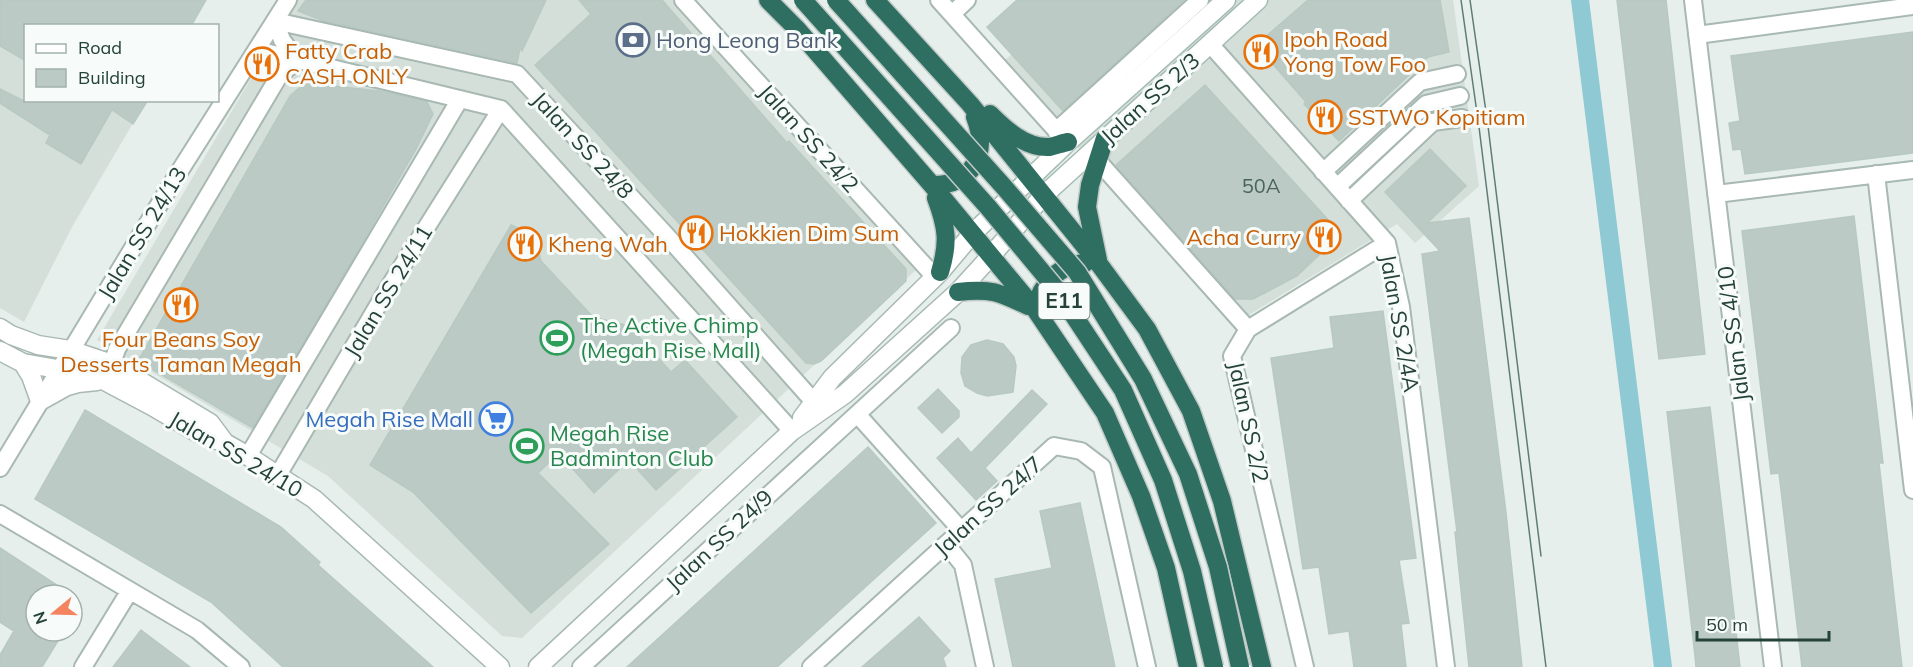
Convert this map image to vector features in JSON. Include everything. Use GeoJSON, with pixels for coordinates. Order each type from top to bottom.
{"type":"FeatureCollection","features":[{"type":"Feature","properties":{"kind":"highway"},"geometry":{"type":"LineString","coordinates":[[768,0],[796,28],[932,185],[1035,309],[1105,413],[1142,495],[1166,568],[1188,667]]}},
{"type":"Feature","properties":{"kind":"highway","name":"E11"},"geometry":{"type":"LineString","coordinates":[[802,0],[988,207],[1057,290],[1122,390],[1163,480],[1192,572],[1214,667]]}},
{"type":"Feature","properties":{"kind":"highway","name":"E11"},"geometry":{"type":"LineString","coordinates":[[836,0],[1077,272],[1143,378],[1188,474],[1218,567],[1240,667]]}},
{"type":"Feature","properties":{"kind":"highway"},"geometry":{"type":"LineString","coordinates":[[875,0],[970,104],[1099,264],[1147,329],[1191,411],[1222,501],[1262,667]]}},
{"type":"Feature","properties":{"kind":"highway"},"geometry":{"type":"LineString","coordinates":[[932,185],[959,180],[973,167],[977,159],[982,141],[981,132],[970,104]]}},
{"type":"Feature","properties":{"kind":"highway"},"geometry":{"type":"LineString","coordinates":[[970,104],[988,111],[1007,131],[1030,144],[1048,147],[1062,136]]}},
{"type":"Feature","properties":{"kind":"highway"},"geometry":{"type":"LineString","coordinates":[[1099,264],[1087,207],[1090,185],[1105,138]]}},
{"type":"Feature","properties":{"kind":"highway"},"geometry":{"type":"LineString","coordinates":[[932,185],[943,217],[947,250],[937,275]]}},
{"type":"Feature","properties":{"kind":"highway"},"geometry":{"type":"LineString","coordinates":[[1035,309],[1041,291],[1054,276],[1070,266],[1099,264]]}},
{"type":"Feature","properties":{"kind":"highway"},"geometry":{"type":"LineString","coordinates":[[958,292],[981,290],[1001,293],[1035,309]]}},
{"type":"Feature","properties":{"kind":"street","name":"Jalan SS 24/13"},"geometry":{"type":"LineString","coordinates":[[0,468],[174,180],[288,0]]}},
{"type":"Feature","properties":{"kind":"street","name":"Jalan SS 24/2"},"geometry":{"type":"LineString","coordinates":[[683,0],[937,275]]}},
{"type":"Feature","properties":{"kind":"street"},"geometry":{"type":"LineString","coordinates":[[939,0],[1062,136],[1200,0]]}},
{"type":"Feature","properties":{"kind":"street"},"geometry":{"type":"LineString","coordinates":[[952,14],[967,0]]}},
{"type":"Feature","properties":{"kind":"street","name":"Jalan SS 2/3"},"geometry":{"type":"LineString","coordinates":[[972,234],[1029,178],[1062,136],[1226,0]]}},
{"type":"Feature","properties":{"kind":"street","name":"Jalan SS 2/3"},"geometry":{"type":"LineString","coordinates":[[990,256],[1043,196],[1258,0]]}},
{"type":"Feature","properties":{"kind":"street","name":"Jalan SS 4/10"},"geometry":{"type":"LineString","coordinates":[[1693,0],[1773,667]]}},
{"type":"Feature","properties":{"kind":"street"},"geometry":{"type":"LineString","coordinates":[[1697,35],[1913,6]]}},
{"type":"Feature","properties":{"kind":"street"},"geometry":{"type":"LineString","coordinates":[[23,363],[31,376],[40,401],[108,372],[117,349],[279,76],[297,60],[282,40],[275,21]]}},
{"type":"Feature","properties":{"kind":"street","name":"Jalan SS 24/8"},"geometry":{"type":"LineString","coordinates":[[275,21],[517,74],[666,235],[814,402]]}},
{"type":"Feature","properties":{"kind":"street","name":"Jalan SS 2/4A"},"geometry":{"type":"LineString","coordinates":[[1210,44],[1387,243],[1404,323],[1446,667]]}},
{"type":"Feature","properties":{"kind":"street","name":"Jalan SS 24/8"},"geometry":{"type":"LineString","coordinates":[[257,50],[501,109],[792,431]]}},
{"type":"Feature","properties":{"kind":"street"},"geometry":{"type":"LineString","coordinates":[[1323,172],[1420,82],[1457,74]]}},
{"type":"Feature","properties":{"kind":"street"},"geometry":{"type":"LineString","coordinates":[[1337,187],[1426,104],[1460,96]]}},
{"type":"Feature","properties":{"kind":"street"},"geometry":{"type":"LineString","coordinates":[[248,456],[460,99]]}},
{"type":"Feature","properties":{"kind":"street","name":"Jalan SS 24/11"},"geometry":{"type":"LineString","coordinates":[[278,475],[387,290],[501,109]]}},
{"type":"Feature","properties":{"kind":"street"},"geometry":{"type":"LineString","coordinates":[[1349,201],[1434,122],[1462,118]]}},
{"type":"Feature","properties":{"kind":"street","name":"Jalan SS 2/2"},"geometry":{"type":"LineString","coordinates":[[1098,160],[1248,329],[1232,356],[1305,667]]}},
{"type":"Feature","properties":{"kind":"street"},"geometry":{"type":"LineString","coordinates":[[1716,194],[1913,170]]}},
{"type":"Feature","properties":{"kind":"street"},"geometry":{"type":"LineString","coordinates":[[1876,174],[1913,490]]}},
{"type":"Feature","properties":{"kind":"street","name":"Jalan SS 24/9"},"geometry":{"type":"LineString","coordinates":[[792,431],[832,378],[937,275],[972,234]]}},
{"type":"Feature","properties":{"kind":"street"},"geometry":{"type":"LineString","coordinates":[[1248,329],[1387,243]]}},
{"type":"Feature","properties":{"kind":"street","name":"Jalan SS 24/9"},"geometry":{"type":"LineString","coordinates":[[538,667],[792,431],[845,394],[958,292],[990,256]]}},
{"type":"Feature","properties":{"kind":"street"},"geometry":{"type":"LineString","coordinates":[[0,328],[11,335],[38,345],[70,350],[108,372]]}},
{"type":"Feature","properties":{"kind":"street","name":"Jalan SS 24/9"},"geometry":{"type":"LineString","coordinates":[[581,667],[951,328]]}},
{"type":"Feature","properties":{"kind":"street","name":"Jalan SS 24/10"},"geometry":{"type":"LineString","coordinates":[[0,351],[23,363],[59,370],[80,373],[108,372],[152,406],[198,433],[225,443],[248,456],[314,499],[500,667]]}},
{"type":"Feature","properties":{"kind":"street"},"geometry":{"type":"LineString","coordinates":[[857,414],[962,530]]}},
{"type":"Feature","properties":{"kind":"street","name":"Jalan SS 24/7"},"geometry":{"type":"LineString","coordinates":[[811,667],[1053,446],[1081,452],[1102,468],[1147,667]]}},
{"type":"Feature","properties":{"kind":"street"},"geometry":{"type":"LineString","coordinates":[[0,514],[197,630],[241,667]]}},
{"type":"Feature","properties":{"kind":"street"},"geometry":{"type":"LineString","coordinates":[[946,544],[963,565],[985,667]]}},
{"type":"Feature","properties":{"kind":"street"},"geometry":{"type":"LineString","coordinates":[[83,667],[129,592]]}},
{"type":"Feature","properties":{"kind":"shaded area"},"geometry":{"type":"Polygon","coordinates":[[[0,0],[24,24],[24,102],[145,102],[72,227],[24,322],[0,308],[0,0]]]}},
{"type":"Feature","properties":{"kind":"shaded area"},"geometry":{"type":"Polygon","coordinates":[[[297,0],[673,0],[918,268],[522,638],[502,636],[328,476],[97,340],[297,0]]]}},
{"type":"Feature","properties":{"kind":"shaded area"},"geometry":{"type":"Polygon","coordinates":[[[1072,0],[1453,0],[1479,186],[1415,243],[1397,224],[1234,324],[1003,62],[1072,0]]]}},
{"type":"Feature","properties":{"kind":"building"},"geometry":{"type":"Polygon","coordinates":[[[0,0],[206,0],[192,24],[24,24],[24,60],[0,46],[0,0]]]}},
{"type":"Feature","properties":{"kind":"building"},"geometry":{"type":"Polygon","coordinates":[[[306,0],[546,0],[522,51],[520,48],[517,63],[324,21],[298,11],[306,0]]]}},
{"type":"Feature","properties":{"kind":"building"},"geometry":{"type":"Polygon","coordinates":[[[579,0],[662,0],[787,143],[789,141],[906,269],[906,281],[821,361],[814,364],[806,363],[535,65],[591,14],[579,0]]]}},
{"type":"Feature","properties":{"kind":"building"},"geometry":{"type":"Polygon","coordinates":[[[1017,0],[1184,0],[1063,111],[987,27],[1017,0]]]}},
{"type":"Feature","properties":{"kind":"building"},"geometry":{"type":"Polygon","coordinates":[[[1308,0],[1440,0],[1449,52],[1428,57],[1339,141],[1304,104],[1306,102],[1256,45],[1308,0]]]}},
{"type":"Feature","properties":{"kind":"building"},"geometry":{"type":"Polygon","coordinates":[[[1617,0],[1666,0],[1705,354],[1659,359],[1617,0]]]}},
{"type":"Feature","properties":{"kind":"building"},"geometry":{"type":"Polygon","coordinates":[[[1913,32],[1913,153],[1745,174],[1741,149],[1733,150],[1729,123],[1740,121],[1731,56],[1913,32]]]}},
{"type":"Feature","properties":{"kind":"building"},"geometry":{"type":"Polygon","coordinates":[[[305,83],[399,95],[427,102],[433,114],[416,149],[357,252],[253,428],[138,361],[290,96],[305,83]]]}},
{"type":"Feature","properties":{"kind":"building"},"geometry":{"type":"Polygon","coordinates":[[[1205,85],[1341,234],[1297,276],[1253,299],[1235,299],[1116,165],[1205,85]]]}},
{"type":"Feature","properties":{"kind":"building"},"geometry":{"type":"Polygon","coordinates":[[[0,89],[24,102],[147,102],[133,124],[112,110],[81,164],[46,143],[50,135],[0,103],[0,89]]]}},
{"type":"Feature","properties":{"kind":"building"},"geometry":{"type":"Polygon","coordinates":[[[1430,149],[1466,186],[1427,223],[1469,218],[1506,513],[1522,667],[1469,667],[1455,532],[1457,532],[1422,254],[1440,251],[1385,192],[1430,149]]]}},
{"type":"Feature","properties":{"kind":"building"},"geometry":{"type":"Polygon","coordinates":[[[1854,216],[1883,463],[1879,463],[1902,667],[1802,667],[1779,473],[1771,474],[1742,231],[1854,216]]]}},
{"type":"Feature","properties":{"kind":"building","name":"Megah Rise Mall"},"geometry":{"type":"Polygon","coordinates":[[[511,225],[534,235],[541,261],[593,317],[629,326],[671,372],[685,360],[737,417],[656,490],[629,460],[594,493],[559,453],[538,473],[609,544],[531,613],[413,492],[370,465],[511,225]]]}},
{"type":"Feature","properties":{"kind":"building"},"geometry":{"type":"Polygon","coordinates":[[[1383,311],[1416,558],[1399,560],[1409,623],[1401,624],[1406,667],[1354,667],[1349,631],[1329,634],[1319,567],[1303,569],[1271,358],[1334,348],[1330,317],[1383,311]]]}},
{"type":"Feature","properties":{"kind":"building"},"geometry":{"type":"Polygon","coordinates":[[[987,340],[1003,344],[1014,357],[1016,366],[1013,392],[987,396],[965,386],[961,373],[962,357],[971,345],[987,340]]]}},
{"type":"Feature","properties":{"kind":"building"},"geometry":{"type":"Polygon","coordinates":[[[938,389],[959,411],[959,417],[942,433],[918,408],[938,389]]]}},
{"type":"Feature","properties":{"kind":"building"},"geometry":{"type":"Polygon","coordinates":[[[1032,390],[1047,404],[985,468],[997,481],[976,500],[937,458],[958,438],[971,453],[1032,390]]]}},
{"type":"Feature","properties":{"kind":"building"},"geometry":{"type":"Polygon","coordinates":[[[1710,407],[1740,667],[1696,667],[1667,412],[1710,407]]]}},
{"type":"Feature","properties":{"kind":"building"},"geometry":{"type":"Polygon","coordinates":[[[85,410],[281,527],[320,562],[318,565],[433,667],[283,667],[211,602],[35,499],[85,410]]]}},
{"type":"Feature","properties":{"kind":"building"},"geometry":{"type":"Polygon","coordinates":[[[868,447],[936,523],[777,667],[627,667],[868,447]]]}},
{"type":"Feature","properties":{"kind":"building"},"geometry":{"type":"Polygon","coordinates":[[[1080,503],[1115,667],[1013,667],[995,579],[1052,568],[1040,511],[1080,503]]]}},
{"type":"Feature","properties":{"kind":"building"},"geometry":{"type":"Polygon","coordinates":[[[0,548],[54,583],[24,583],[24,643],[57,643],[42,667],[0,667],[0,655],[14,631],[0,622],[0,548]]]}},
{"type":"Feature","properties":{"kind":"building"},"geometry":{"type":"Polygon","coordinates":[[[919,617],[950,651],[943,658],[946,667],[862,667],[919,617]]]}},
{"type":"Feature","properties":{"kind":"building"},"geometry":{"type":"Polygon","coordinates":[[[141,630],[190,667],[113,667],[141,630]]]}},
{"type":"Feature","properties":{"kind":"waterway"},"geometry":{"type":"LineString","coordinates":[[1580,0],[1663,667]]}},
{"type":"Feature","properties":{"kind":"tram line"},"geometry":{"type":"LineString","coordinates":[[1461,0],[1479,127],[1546,667]]}},
{"type":"Feature","properties":{"kind":"tram line"},"geometry":{"type":"LineString","coordinates":[[1470,0],[1488,126],[1541,556]]}},
{"type":"Feature","properties":{"kind":"place","name":"Hong Leong Bank"},"geometry":{"type":"Point","coordinates":[633,40]}},
{"type":"Feature","properties":{"kind":"place","name":"Ipoh Road Yong Tow Foo"},"geometry":{"type":"Point","coordinates":[1261,52]}},
{"type":"Feature","properties":{"kind":"place","name":"Fatty Crab CASH ONLY"},"geometry":{"type":"Point","coordinates":[262,64]}},
{"type":"Feature","properties":{"kind":"place","name":"SSTWO Kopitiam"},"geometry":{"type":"Point","coordinates":[1325,117]}},
{"type":"Feature","properties":{"kind":"place","name":"Hokkien Dim Sum"},"geometry":{"type":"Point","coordinates":[696,233]}},
{"type":"Feature","properties":{"kind":"place","name":"Acha Curry"},"geometry":{"type":"Point","coordinates":[1324,237]}},
{"type":"Feature","properties":{"kind":"place","name":"Kheng Wah"},"geometry":{"type":"Point","coordinates":[525,244]}},
{"type":"Feature","properties":{"kind":"place","name":"Four Beans Soy Desserts Taman Megah"},"geometry":{"type":"Point","coordinates":[181,305]}},
{"type":"Feature","properties":{"kind":"place","name":"The Active Chimp (Megah Rise Mall)"},"geometry":{"type":"Point","coordinates":[557,338]}},
{"type":"Feature","properties":{"kind":"place","name":"Megah Rise Mall"},"geometry":{"type":"Point","coordinates":[496,419]}},
{"type":"Feature","properties":{"kind":"place","name":"Megah Rise Badminton Club"},"geometry":{"type":"Point","coordinates":[527,446]}}]}
